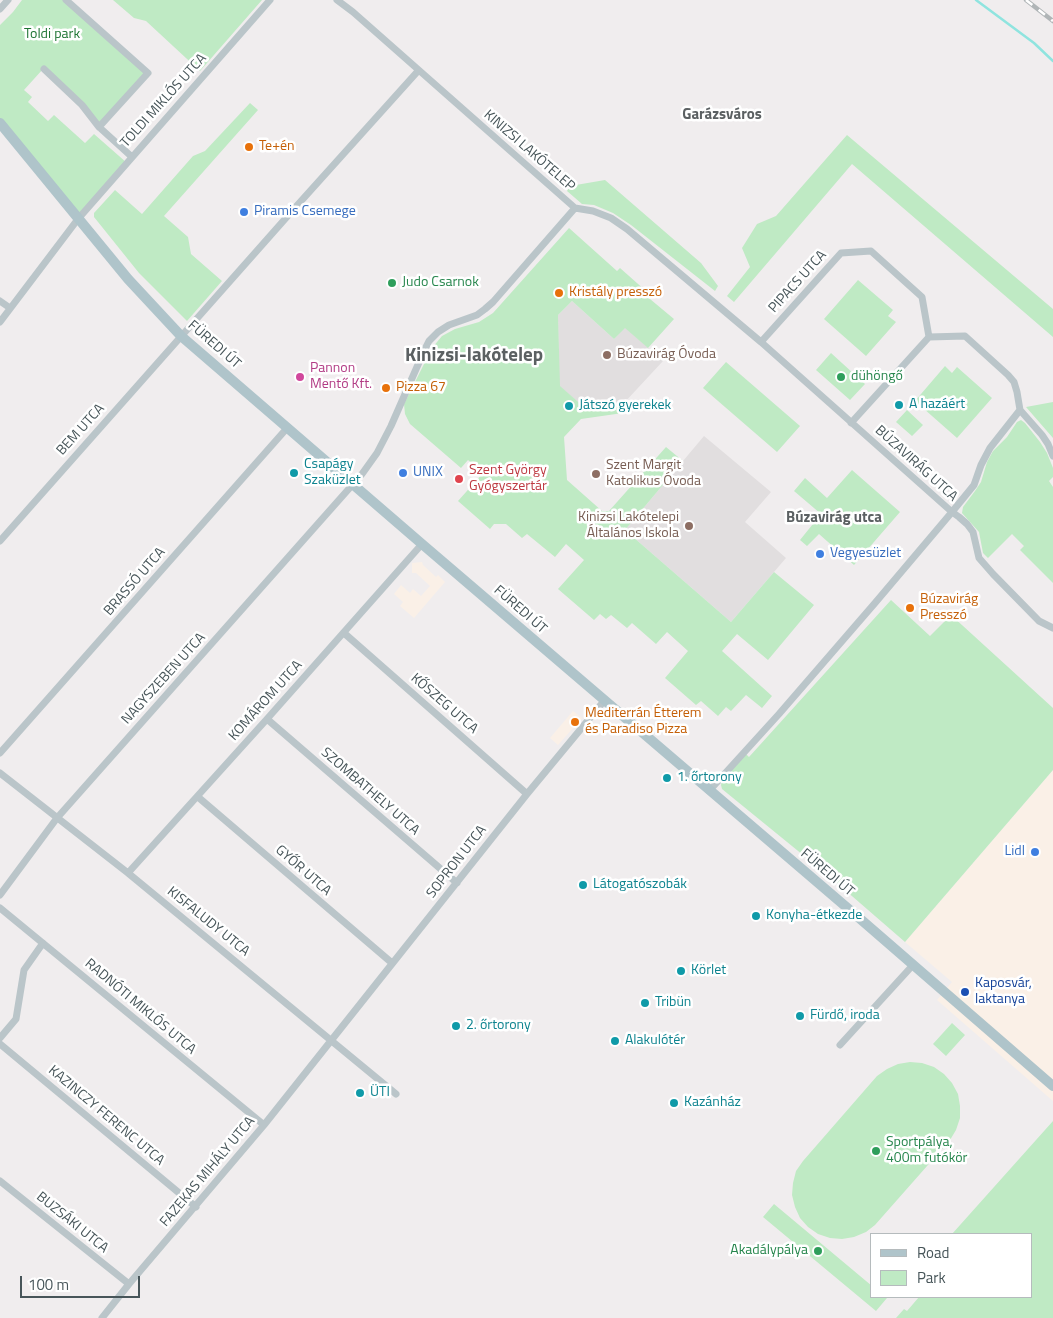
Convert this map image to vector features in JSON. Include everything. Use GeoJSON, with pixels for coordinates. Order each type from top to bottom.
{"type":"FeatureCollection","features":[{"type":"Feature","properties":{"kind":"main road","name":"FÜREDI ÚT"},"geometry":{"type":"LineString","coordinates":[[0,123],[133,285],[182,336],[1053,1086]]}},
{"type":"Feature","properties":{"kind":"street"},"geometry":{"type":"LineString","coordinates":[[0,10],[8,0]]}},
{"type":"Feature","properties":{"kind":"street"},"geometry":{"type":"LineString","coordinates":[[66,0],[148,73],[99,127]]}},
{"type":"Feature","properties":{"kind":"street","name":"TOLDI MIKLÓS UTCA"},"geometry":{"type":"LineString","coordinates":[[0,322],[78,219],[270,0]]}},
{"type":"Feature","properties":{"kind":"street","name":"KINIZSI LAKÓTELEP"},"geometry":{"type":"LineString","coordinates":[[337,0],[575,208],[485,309],[448,325],[429,341],[377,453],[353,484]]}},
{"type":"Feature","properties":{"kind":"street"},"geometry":{"type":"LineString","coordinates":[[44,69],[82,105],[99,127],[132,156]]}},
{"type":"Feature","properties":{"kind":"street"},"geometry":{"type":"LineString","coordinates":[[182,336],[418,71]]}},
{"type":"Feature","properties":{"kind":"street","name":"BÚZAVIRÁG UTCA"},"geometry":{"type":"LineString","coordinates":[[575,208],[593,211],[611,218],[627,229],[761,342],[952,512],[779,714],[709,791]]}},
{"type":"Feature","properties":{"kind":"street","name":"PIPACS UTCA"},"geometry":{"type":"LineString","coordinates":[[761,342],[841,253],[871,251],[922,297],[929,337]]}},
{"type":"Feature","properties":{"kind":"street"},"geometry":{"type":"LineString","coordinates":[[0,301],[10,308]]}},
{"type":"Feature","properties":{"kind":"street","name":"BEM UTCA"},"geometry":{"type":"LineString","coordinates":[[0,541],[182,336]]}},
{"type":"Feature","properties":{"kind":"street"},"geometry":{"type":"LineString","coordinates":[[851,423],[929,337],[965,336],[1014,382],[1020,410],[1042,435],[1053,456]]}},
{"type":"Feature","properties":{"kind":"street"},"geometry":{"type":"LineString","coordinates":[[1020,410],[990,448],[981,465],[974,485],[952,512],[967,524],[973,532],[979,558],[984,564],[1039,621],[1053,628]]}},
{"type":"Feature","properties":{"kind":"street","name":"BRASSÓ UTCA"},"geometry":{"type":"LineString","coordinates":[[0,754],[288,427]]}},
{"type":"Feature","properties":{"kind":"street","name":"NAGYSZEBEN UTCA"},"geometry":{"type":"LineString","coordinates":[[0,895],[57,818],[353,484]]}},
{"type":"Feature","properties":{"kind":"street","name":"KOMÁROM UTCA"},"geometry":{"type":"LineString","coordinates":[[128,873],[422,544]]}},
{"type":"Feature","properties":{"kind":"street","name":"KŐSZEG UTCA"},"geometry":{"type":"LineString","coordinates":[[344,633],[527,794]]}},
{"type":"Feature","properties":{"kind":"street","name":"SOPRON UTCA"},"geometry":{"type":"LineString","coordinates":[[332,1040],[604,700]]}},
{"type":"Feature","properties":{"kind":"street","name":"SZOMBATHELY UTCA"},"geometry":{"type":"LineString","coordinates":[[267,719],[457,883]]}},
{"type":"Feature","properties":{"kind":"street","name":"KISFALUDY UTCA"},"geometry":{"type":"LineString","coordinates":[[0,774],[128,873],[396,1094]]}},
{"type":"Feature","properties":{"kind":"street","name":"GYŐR UTCA"},"geometry":{"type":"LineString","coordinates":[[198,796],[392,964]]}},
{"type":"Feature","properties":{"kind":"street","name":"RADNÓTI MIKLÓS UTCA"},"geometry":{"type":"LineString","coordinates":[[0,908],[264,1125]]}},
{"type":"Feature","properties":{"kind":"street"},"geometry":{"type":"LineString","coordinates":[[0,1038],[16,1018],[24,970],[43,943]]}},
{"type":"Feature","properties":{"kind":"street"},"geometry":{"type":"LineString","coordinates":[[840,1046],[913,965]]}},
{"type":"Feature","properties":{"kind":"street","name":"FAZEKAS MIHÁLY UTCA"},"geometry":{"type":"LineString","coordinates":[[102,1318],[264,1125],[332,1040]]}},
{"type":"Feature","properties":{"kind":"street","name":"KAZINCZY FERENC UTCA"},"geometry":{"type":"LineString","coordinates":[[0,1044],[196,1206]]}},
{"type":"Feature","properties":{"kind":"street","name":"BUZSÁKI UTCA"},"geometry":{"type":"LineString","coordinates":[[0,1181],[129,1284]]}},
{"type":"Feature","properties":{"kind":"shaded area","name":"Búzavirág Óvoda"},"geometry":{"type":"Polygon","coordinates":[[[572,301],[614,339],[625,327],[663,361],[624,403],[584,407],[559,386],[558,315],[572,301]]]}},
{"type":"Feature","properties":{"kind":"shaded area","name":"Kinizsi Lakótelepi Általános Iskola"},"geometry":{"type":"Polygon","coordinates":[[[704,436],[771,492],[745,522],[786,558],[731,622],[625,530],[704,436]]]}},
{"type":"Feature","properties":{"kind":"shaded area"},"geometry":{"type":"Polygon","coordinates":[[[422,562],[436,577],[438,575],[445,582],[414,618],[400,606],[403,602],[394,594],[401,585],[410,593],[413,589],[421,596],[430,586],[416,573],[412,573],[412,563],[422,562]]]}},
{"type":"Feature","properties":{"kind":"shaded area"},"geometry":{"type":"Polygon","coordinates":[[[573,711],[582,718],[558,745],[550,738],[573,711]]]}},
{"type":"Feature","properties":{"kind":"shaded area"},"geometry":{"type":"Polygon","coordinates":[[[1053,770],[1053,1101],[937,1000],[952,982],[905,942],[1053,770]]]}},
{"type":"Feature","properties":{"kind":"green space","name":"Toldi park"},"geometry":{"type":"Polygon","coordinates":[[[22,0],[66,0],[148,73],[99,127],[43,69],[24,90],[32,97],[28,102],[48,121],[54,115],[85,143],[94,134],[127,163],[78,219],[0,123],[0,25],[22,0]]]}},
{"type":"Feature","properties":{"kind":"green space"},"geometry":{"type":"Polygon","coordinates":[[[113,0],[262,0],[200,71],[146,21],[134,18],[113,0]]]}},
{"type":"Feature","properties":{"kind":"green space"},"geometry":{"type":"Polygon","coordinates":[[[250,103],[258,110],[164,216],[188,237],[191,254],[222,281],[187,321],[139,273],[94,217],[94,213],[115,190],[142,214],[193,156],[205,151],[250,103]]]}},
{"type":"Feature","properties":{"kind":"green space"},"geometry":{"type":"Polygon","coordinates":[[[847,135],[1053,309],[1053,337],[852,164],[734,302],[727,296],[750,267],[742,248],[757,224],[776,216],[847,135]]]}},
{"type":"Feature","properties":{"kind":"green space"},"geometry":{"type":"Polygon","coordinates":[[[605,180],[701,263],[718,286],[715,291],[631,225],[613,213],[594,205],[582,204],[567,191],[570,186],[605,180]]]}},
{"type":"Feature","properties":{"kind":"green space"},"geometry":{"type":"Polygon","coordinates":[[[569,228],[617,271],[620,268],[646,291],[644,294],[674,319],[648,348],[625,328],[614,339],[572,301],[558,315],[560,386],[584,407],[624,403],[623,413],[581,419],[564,437],[567,480],[602,511],[609,511],[666,447],[683,461],[625,530],[731,622],[774,572],[814,605],[768,660],[737,634],[722,651],[772,696],[762,708],[746,695],[731,711],[726,707],[718,716],[701,701],[696,705],[665,678],[688,651],[667,632],[656,644],[632,623],[627,628],[611,615],[606,619],[600,614],[594,620],[558,589],[584,560],[566,544],[555,557],[527,534],[522,538],[506,524],[494,524],[490,529],[458,501],[483,473],[468,460],[461,468],[410,424],[405,414],[404,404],[432,348],[442,336],[455,329],[479,322],[493,313],[569,228]]]}},
{"type":"Feature","properties":{"kind":"green space"},"geometry":{"type":"Polygon","coordinates":[[[858,280],[893,310],[888,316],[896,322],[866,356],[824,319],[858,280]]]}},
{"type":"Feature","properties":{"kind":"green space","name":"dühöngő"},"geometry":{"type":"Polygon","coordinates":[[[831,353],[865,384],[850,400],[816,370],[831,353]]]}},
{"type":"Feature","properties":{"kind":"green space"},"geometry":{"type":"Polygon","coordinates":[[[726,362],[800,426],[777,452],[703,388],[726,362]]]}},
{"type":"Feature","properties":{"kind":"green space"},"geometry":{"type":"Polygon","coordinates":[[[945,366],[952,373],[957,367],[992,398],[957,438],[915,401],[945,366]]]}},
{"type":"Feature","properties":{"kind":"green space"},"geometry":{"type":"Polygon","coordinates":[[[1053,402],[1053,438],[1026,407],[1053,402]]]}},
{"type":"Feature","properties":{"kind":"green space"},"geometry":{"type":"Polygon","coordinates":[[[907,410],[923,425],[912,436],[896,422],[907,410]]]}},
{"type":"Feature","properties":{"kind":"green space"},"geometry":{"type":"Polygon","coordinates":[[[1021,420],[1040,442],[1053,468],[1053,477],[1049,481],[1053,487],[1053,583],[1020,550],[1024,546],[1012,534],[988,558],[983,553],[979,532],[962,513],[963,507],[981,482],[987,462],[993,451],[1007,437],[1017,422],[1021,420]]]}},
{"type":"Feature","properties":{"kind":"green space"},"geometry":{"type":"Polygon","coordinates":[[[852,470],[900,512],[854,565],[819,534],[807,546],[800,540],[821,514],[794,491],[805,478],[827,498],[852,470]]]}},
{"type":"Feature","properties":{"kind":"green space"},"geometry":{"type":"Polygon","coordinates":[[[891,600],[930,636],[951,615],[1053,708],[1053,770],[905,942],[830,877],[722,789],[721,785],[722,780],[746,754],[749,757],[891,600]]]}},
{"type":"Feature","properties":{"kind":"green space"},"geometry":{"type":"Polygon","coordinates":[[[952,1023],[965,1035],[946,1056],[933,1044],[952,1023]]]}},
{"type":"Feature","properties":{"kind":"green space","name":"Sportpálya, 400m futókör"},"geometry":{"type":"Polygon","coordinates":[[[910,1062],[934,1067],[952,1083],[958,1094],[960,1106],[960,1118],[956,1130],[950,1140],[875,1225],[866,1232],[842,1239],[818,1234],[800,1218],[795,1207],[792,1195],[796,1171],[877,1076],[898,1064],[910,1062]]]}},
{"type":"Feature","properties":{"kind":"green space"},"geometry":{"type":"Polygon","coordinates":[[[1053,1121],[1053,1318],[896,1318],[904,1309],[907,1311],[918,1298],[1033,1298],[1033,1233],[953,1233],[1053,1121]]]}},
{"type":"Feature","properties":{"kind":"green space","name":"Akadálypálya"},"geometry":{"type":"Polygon","coordinates":[[[774,1204],[870,1284],[870,1298],[887,1298],[876,1311],[763,1217],[774,1204]]]}},
{"type":"Feature","properties":{"kind":"waterway"},"geometry":{"type":"LineString","coordinates":[[976,0],[1034,43],[1053,61]]}},
{"type":"Feature","properties":{"kind":"railway"},"geometry":{"type":"LineString","coordinates":[[1026,0],[1053,21]]}},
{"type":"Feature","properties":{"kind":"place","name":"Te+én"},"geometry":{"type":"Point","coordinates":[249,147]}},
{"type":"Feature","properties":{"kind":"place","name":"Piramis Csemege"},"geometry":{"type":"Point","coordinates":[244,212]}},
{"type":"Feature","properties":{"kind":"place","name":"Judo Csarnok"},"geometry":{"type":"Point","coordinates":[392,283]}},
{"type":"Feature","properties":{"kind":"place","name":"Kristály presszó"},"geometry":{"type":"Point","coordinates":[559,293]}},
{"type":"Feature","properties":{"kind":"place","name":"Búzavirág Óvoda"},"geometry":{"type":"Point","coordinates":[607,355]}},
{"type":"Feature","properties":{"kind":"place","name":"Pannon Mentő Kft."},"geometry":{"type":"Point","coordinates":[300,377]}},
{"type":"Feature","properties":{"kind":"place","name":"dühöngő"},"geometry":{"type":"Point","coordinates":[841,377]}},
{"type":"Feature","properties":{"kind":"place","name":"Pizza 67"},"geometry":{"type":"Point","coordinates":[386,388]}},
{"type":"Feature","properties":{"kind":"place","name":"A hazáért"},"geometry":{"type":"Point","coordinates":[899,405]}},
{"type":"Feature","properties":{"kind":"place","name":"Játszó gyerekek"},"geometry":{"type":"Point","coordinates":[569,406]}},
{"type":"Feature","properties":{"kind":"place","name":"Csapágy Szaküzlet"},"geometry":{"type":"Point","coordinates":[294,473]}},
{"type":"Feature","properties":{"kind":"place","name":"UNIX"},"geometry":{"type":"Point","coordinates":[403,473]}},
{"type":"Feature","properties":{"kind":"place","name":"Szent Margit Katolikus Óvoda"},"geometry":{"type":"Point","coordinates":[596,474]}},
{"type":"Feature","properties":{"kind":"place","name":"Szent György Gyógyszertár"},"geometry":{"type":"Point","coordinates":[459,479]}},
{"type":"Feature","properties":{"kind":"place","name":"Kinizsi Lakótelepi Általános Iskola"},"geometry":{"type":"Point","coordinates":[689,526]}},
{"type":"Feature","properties":{"kind":"place","name":"Vegyesüzlet"},"geometry":{"type":"Point","coordinates":[820,554]}},
{"type":"Feature","properties":{"kind":"place","name":"Búzavirág Presszó"},"geometry":{"type":"Point","coordinates":[910,608]}},
{"type":"Feature","properties":{"kind":"place","name":"Mediterrán Étterem és Paradiso Pizza"},"geometry":{"type":"Point","coordinates":[575,722]}},
{"type":"Feature","properties":{"kind":"place","name":"1. őrtorony"},"geometry":{"type":"Point","coordinates":[667,778]}},
{"type":"Feature","properties":{"kind":"place","name":"Lidl"},"geometry":{"type":"Point","coordinates":[1035,852]}},
{"type":"Feature","properties":{"kind":"place","name":"Látogatószobák"},"geometry":{"type":"Point","coordinates":[583,885]}},
{"type":"Feature","properties":{"kind":"place","name":"Konyha-étkezde"},"geometry":{"type":"Point","coordinates":[756,916]}},
{"type":"Feature","properties":{"kind":"place","name":"Körlet"},"geometry":{"type":"Point","coordinates":[681,971]}},
{"type":"Feature","properties":{"kind":"place","name":"Kaposvár, laktanya"},"geometry":{"type":"Point","coordinates":[965,992]}},
{"type":"Feature","properties":{"kind":"place","name":"Tribün"},"geometry":{"type":"Point","coordinates":[645,1003]}},
{"type":"Feature","properties":{"kind":"place","name":"Fürdő, iroda"},"geometry":{"type":"Point","coordinates":[800,1016]}},
{"type":"Feature","properties":{"kind":"place","name":"2. őrtorony"},"geometry":{"type":"Point","coordinates":[456,1026]}},
{"type":"Feature","properties":{"kind":"place","name":"Alakulótér"},"geometry":{"type":"Point","coordinates":[615,1041]}},
{"type":"Feature","properties":{"kind":"place","name":"ÜTI"},"geometry":{"type":"Point","coordinates":[360,1093]}},
{"type":"Feature","properties":{"kind":"place","name":"Kazánház"},"geometry":{"type":"Point","coordinates":[674,1103]}},
{"type":"Feature","properties":{"kind":"place","name":"Sportpálya, 400m futókör"},"geometry":{"type":"Point","coordinates":[876,1151]}},
{"type":"Feature","properties":{"kind":"place","name":"Akadálypálya"},"geometry":{"type":"Point","coordinates":[818,1251]}},
{"type":"Feature","properties":{"kind":"district","name":"Garázsváros"},"geometry":{"type":"Point","coordinates":[722,115]}},
{"type":"Feature","properties":{"kind":"district","name":"Kinizsi-lakótelep"},"geometry":{"type":"Point","coordinates":[474,356]}},
{"type":"Feature","properties":{"kind":"district","name":"Búzavirág utca"},"geometry":{"type":"Point","coordinates":[834,518]}}]}
